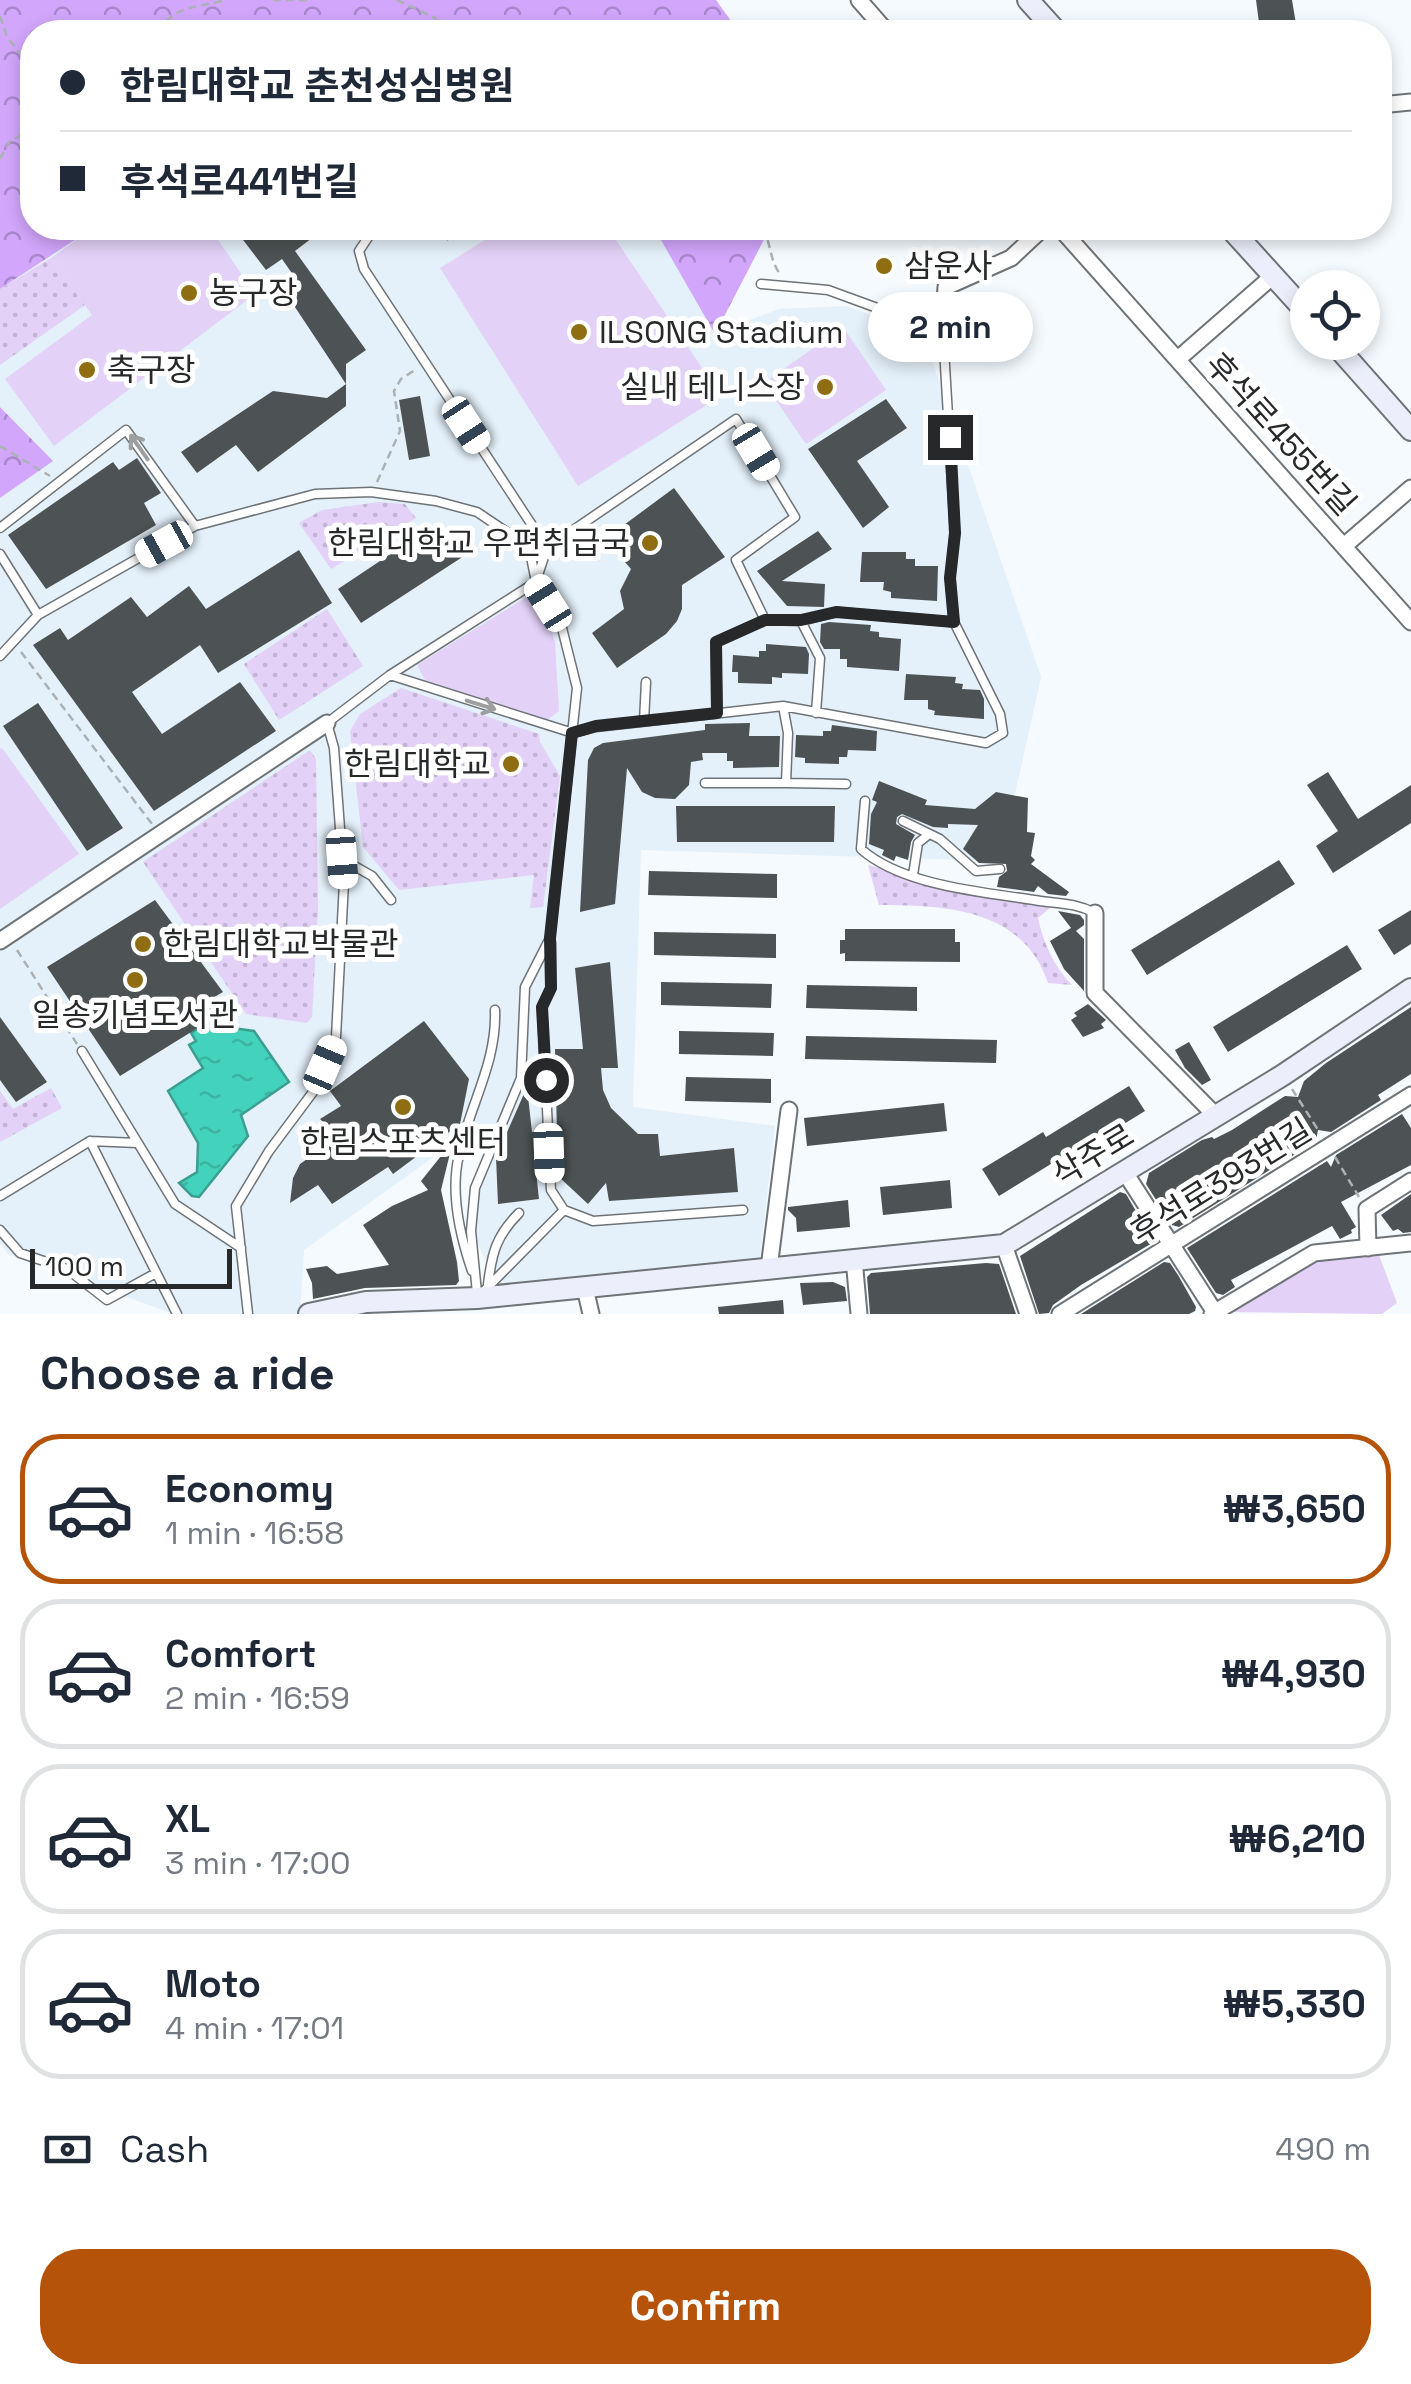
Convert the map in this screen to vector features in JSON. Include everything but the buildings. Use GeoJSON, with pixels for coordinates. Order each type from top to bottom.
{"type":"FeatureCollection","features":[{"type":"Feature","properties":{"kind":"street"},"geometry":{"type":"LineString","coordinates":[[860,0],[877,20]]}},
{"type":"Feature","properties":{"kind":"street"},"geometry":{"type":"LineString","coordinates":[[1028,0],[1046,20]]}},
{"type":"Feature","properties":{"kind":"street"},"geometry":{"type":"LineString","coordinates":[[943,332],[946,287],[1011,258],[1030,240]]}},
{"type":"Feature","properties":{"kind":"street","name":"후석로455번길"},"geometry":{"type":"LineString","coordinates":[[1071,240],[1411,622]]}},
{"type":"Feature","properties":{"kind":"street"},"geometry":{"type":"LineString","coordinates":[[1241,240],[1290,294]]}},
{"type":"Feature","properties":{"kind":"street","name":"후석로455번길"},"geometry":{"type":"LineString","coordinates":[[1178,360],[1273,276]]}},
{"type":"Feature","properties":{"kind":"street"},"geometry":{"type":"LineString","coordinates":[[1349,360],[1411,430]]}},
{"type":"Feature","properties":{"kind":"street","name":"후석로455번길"},"geometry":{"type":"LineString","coordinates":[[1344,546],[1411,488]]}},
{"type":"Feature","properties":{"kind":"street"},"geometry":{"type":"LineString","coordinates":[[4,938],[326,722]]}},
{"type":"Feature","properties":{"kind":"street"},"geometry":{"type":"LineString","coordinates":[[1095,913],[1095,993],[1216,1116]]}},
{"type":"Feature","properties":{"kind":"street","name":"삭주로"},"geometry":{"type":"LineString","coordinates":[[309,1314],[1004,1244],[1283,1076],[1411,990]]}},
{"type":"Feature","properties":{"kind":"street","name":"후석로393번길"},"geometry":{"type":"LineString","coordinates":[[1060,1314],[1411,1095]]}},
{"type":"Feature","properties":{"kind":"street"},"geometry":{"type":"LineString","coordinates":[[770,1268],[789,1110]]}},
{"type":"Feature","properties":{"kind":"street"},"geometry":{"type":"LineString","coordinates":[[1124,1170],[1214,1313],[1314,1253],[1411,1243]]}},
{"type":"Feature","properties":{"kind":"street"},"geometry":{"type":"LineString","coordinates":[[1368,1248],[1367,1209],[1411,1181]]}},
{"type":"Feature","properties":{"kind":"street"},"geometry":{"type":"LineString","coordinates":[[1004,1244],[1028,1314]]}},
{"type":"Feature","properties":{"kind":"street"},"geometry":{"type":"LineString","coordinates":[[854,1260],[859,1314]]}},
{"type":"Feature","properties":{"kind":"street"},"geometry":{"type":"LineString","coordinates":[[585,1288],[592,1314]]}},
{"type":"Feature","properties":{"kind":"lane"},"geometry":{"type":"LineString","coordinates":[[366,240],[359,250],[364,269],[547,548]]}},
{"type":"Feature","properties":{"kind":"lane"},"geometry":{"type":"LineString","coordinates":[[390,676],[572,733],[596,726],[783,706],[986,744],[1003,733],[1000,714],[954,622],[950,578],[955,533],[943,332],[828,290],[761,284]]}},
{"type":"Feature","properties":{"kind":"lane"},"geometry":{"type":"LineString","coordinates":[[248,1314],[236,1206],[269,1150],[313,1092],[336,1037],[342,859],[334,748],[326,722],[536,582],[547,548],[736,419],[796,517],[736,560],[765,620]]}},
{"type":"Feature","properties":{"kind":"lane"},"geometry":{"type":"LineString","coordinates":[[0,528],[126,430],[195,526]]}},
{"type":"Feature","properties":{"kind":"lane"},"geometry":{"type":"LineString","coordinates":[[0,656],[38,615],[195,526],[315,494],[371,492],[436,501],[477,512],[529,547],[536,582],[561,624],[577,688],[550,938],[551,988],[542,1007],[551,1190],[564,1210],[593,1221],[744,1210]]}},
{"type":"Feature","properties":{"kind":"lane"},"geometry":{"type":"LineString","coordinates":[[0,554],[38,615]]}},
{"type":"Feature","properties":{"kind":"lane"},"geometry":{"type":"LineString","coordinates":[[717,713],[716,642],[765,620],[801,620],[836,612],[954,622]]}},
{"type":"Feature","properties":{"kind":"lane"},"geometry":{"type":"LineString","coordinates":[[801,620],[820,658],[816,713]]}},
{"type":"Feature","properties":{"kind":"lane"},"geometry":{"type":"LineString","coordinates":[[644,721],[646,682]]}},
{"type":"Feature","properties":{"kind":"lane"},"geometry":{"type":"LineString","coordinates":[[783,706],[788,733],[786,783]]}},
{"type":"Feature","properties":{"kind":"lane"},"geometry":{"type":"LineString","coordinates":[[705,782],[846,784]]}},
{"type":"Feature","properties":{"kind":"lane"},"geometry":{"type":"LineString","coordinates":[[865,801],[861,849],[876,863],[932,882],[1078,904],[1095,913]]}},
{"type":"Feature","properties":{"kind":"lane"},"geometry":{"type":"LineString","coordinates":[[904,821],[940,839],[976,871],[1000,869]]}},
{"type":"Feature","properties":{"kind":"lane"},"geometry":{"type":"LineString","coordinates":[[913,874],[918,843],[928,834]]}},
{"type":"Feature","properties":{"kind":"lane"},"geometry":{"type":"LineString","coordinates":[[342,859],[372,876],[392,900]]}},
{"type":"Feature","properties":{"kind":"lane"},"geometry":{"type":"LineString","coordinates":[[970,889],[976,871]]}},
{"type":"Feature","properties":{"kind":"lane"},"geometry":{"type":"LineString","coordinates":[[481,1296],[471,1231],[475,1188],[521,1078],[524,987],[550,938]]}},
{"type":"Feature","properties":{"kind":"lane"},"geometry":{"type":"LineString","coordinates":[[481,1296],[465,1250],[455,1189],[458,1154],[494,1049],[495,1010]]}},
{"type":"Feature","properties":{"kind":"lane"},"geometry":{"type":"LineString","coordinates":[[82,1050],[175,1204],[241,1248]]}},
{"type":"Feature","properties":{"kind":"lane"},"geometry":{"type":"LineString","coordinates":[[0,1196],[90,1141],[138,1143]]}},
{"type":"Feature","properties":{"kind":"lane"},"geometry":{"type":"LineString","coordinates":[[90,1141],[177,1314]]}},
{"type":"Feature","properties":{"kind":"lane"},"geometry":{"type":"LineString","coordinates":[[46,1168],[52,1180]]}},
{"type":"Feature","properties":{"kind":"lane"},"geometry":{"type":"LineString","coordinates":[[481,1296],[564,1210]]}},
{"type":"Feature","properties":{"kind":"lane"},"geometry":{"type":"LineString","coordinates":[[481,1296],[493,1247],[502,1230],[519,1213]]}},
{"type":"Feature","properties":{"kind":"lane"},"geometry":{"type":"LineString","coordinates":[[0,1230],[20,1253],[67,1269],[107,1300],[156,1273]]}},
{"type":"Feature","properties":{"kind":"path"},"geometry":{"type":"LineString","coordinates":[[168,20],[185,7],[226,0]]}},
{"type":"Feature","properties":{"kind":"path"},"geometry":{"type":"LineString","coordinates":[[273,0],[307,0]]}},
{"type":"Feature","properties":{"kind":"path"},"geometry":{"type":"LineString","coordinates":[[397,0],[437,20]]}},
{"type":"Feature","properties":{"kind":"path"},"geometry":{"type":"LineString","coordinates":[[0,16],[7,37],[20,53]]}},
{"type":"Feature","properties":{"kind":"path"},"geometry":{"type":"LineString","coordinates":[[0,159],[10,141],[20,136]]}},
{"type":"Feature","properties":{"kind":"path"},"geometry":{"type":"LineString","coordinates":[[769,240],[774,268],[792,287]]}},
{"type":"Feature","properties":{"kind":"path"},"geometry":{"type":"LineString","coordinates":[[371,492],[400,432],[394,391],[401,379],[426,364]]}},
{"type":"Feature","properties":{"kind":"path"},"geometry":{"type":"LineString","coordinates":[[0,446],[60,480]]}},
{"type":"Feature","properties":{"kind":"path"},"geometry":{"type":"LineString","coordinates":[[14,643],[160,835]]}},
{"type":"Feature","properties":{"kind":"path"},"geometry":{"type":"LineString","coordinates":[[4,938],[82,1050]]}},
{"type":"Feature","properties":{"kind":"shaded area","name":"한림대학교"},"geometry":{"type":"Polygon","coordinates":[[[75,240],[661,240],[715,333],[779,309],[846,306],[923,334],[1041,677],[1000,861],[641,850],[633,1107],[775,1126],[759,1265],[585,1275],[500,1289],[471,1231],[475,1188],[486,1156],[457,1140],[304,1250],[300,1314],[174,1314],[8,1254],[0,1243],[0,498],[52,461],[0,407],[0,289],[75,240]]]}},
{"type":"Feature","properties":{"kind":"shaded area"},"geometry":{"type":"Polygon","coordinates":[[[76,240],[218,240],[255,294],[54,446],[5,379],[92,315],[51,258],[76,240]]]}},
{"type":"Feature","properties":{"kind":"shaded area","name":"ILSONG Stadium"},"geometry":{"type":"Polygon","coordinates":[[[485,240],[616,240],[721,396],[578,486],[440,268],[485,240]]]}},
{"type":"Feature","properties":{"kind":"shaded area"},"geometry":{"type":"Polygon","coordinates":[[[51,258],[85,305],[0,365],[0,289],[51,258]]]}},
{"type":"Feature","properties":{"kind":"shaded area","name":"실내 테니스장"},"geometry":{"type":"Polygon","coordinates":[[[843,327],[886,390],[806,444],[764,383],[843,327]]]}},
{"type":"Feature","properties":{"kind":"shaded area"},"geometry":{"type":"Polygon","coordinates":[[[379,502],[405,504],[416,518],[331,569],[299,523],[322,510],[379,502]]]}},
{"type":"Feature","properties":{"kind":"shaded area"},"geometry":{"type":"Polygon","coordinates":[[[528,596],[548,618],[555,643],[559,711],[547,720],[425,680],[417,665],[528,596]]]}},
{"type":"Feature","properties":{"kind":"shaded area"},"geometry":{"type":"Polygon","coordinates":[[[327,609],[363,666],[279,720],[244,664],[327,609]]]}},
{"type":"Feature","properties":{"kind":"shaded area"},"geometry":{"type":"Polygon","coordinates":[[[401,688],[539,734],[560,776],[543,907],[530,908],[534,875],[399,890],[363,847],[350,731],[360,714],[401,688]]]}},
{"type":"Feature","properties":{"kind":"shaded area"},"geometry":{"type":"Polygon","coordinates":[[[0,749],[79,854],[0,909],[0,749]]]}},
{"type":"Feature","properties":{"kind":"shaded area"},"geometry":{"type":"Polygon","coordinates":[[[310,750],[316,759],[318,908],[312,1017],[307,1023],[246,1014],[143,862],[310,750]]]}},
{"type":"Feature","properties":{"kind":"shaded area"},"geometry":{"type":"Polygon","coordinates":[[[868,865],[952,889],[1050,908],[1038,918],[1040,927],[1055,962],[1072,985],[1048,983],[1036,958],[1021,940],[980,916],[931,907],[879,905],[868,865]]]}},
{"type":"Feature","properties":{"kind":"shaded area"},"geometry":{"type":"Polygon","coordinates":[[[51,1088],[62,1108],[0,1142],[0,1091],[13,1109],[51,1088]]]}},
{"type":"Feature","properties":{"kind":"shaded area"},"geometry":{"type":"Polygon","coordinates":[[[1377,1250],[1397,1303],[1382,1314],[1229,1312],[1319,1258],[1377,1250]]]}},
{"type":"Feature","properties":{"kind":"green space"},"geometry":{"type":"Polygon","coordinates":[[[0,0],[716,0],[730,20],[20,20],[20,240],[75,240],[0,289],[0,0]]]}},
{"type":"Feature","properties":{"kind":"green space"},"geometry":{"type":"Polygon","coordinates":[[[661,240],[764,240],[715,334],[661,240]]]}},
{"type":"Feature","properties":{"kind":"green space"},"geometry":{"type":"Polygon","coordinates":[[[0,407],[53,461],[0,498],[0,407]]]}},
{"type":"Feature","properties":{"kind":"water"},"geometry":{"type":"Polygon","coordinates":[[[217,1016],[225,1027],[254,1031],[289,1082],[241,1115],[248,1136],[199,1197],[192,1196],[179,1183],[197,1172],[198,1143],[168,1091],[203,1068],[189,1045],[196,1041],[191,1033],[217,1016]]]}},
{"type":"Feature","properties":{"kind":"place","name":"삼운사"},"geometry":{"type":"Point","coordinates":[884,266]}},
{"type":"Feature","properties":{"kind":"place","name":"농구장"},"geometry":{"type":"Point","coordinates":[189,293]}},
{"type":"Feature","properties":{"kind":"place","name":"ILSONG Stadium"},"geometry":{"type":"Point","coordinates":[579,332]}},
{"type":"Feature","properties":{"kind":"place","name":"축구장"},"geometry":{"type":"Point","coordinates":[87,370]}},
{"type":"Feature","properties":{"kind":"place","name":"실내 테니스장"},"geometry":{"type":"Point","coordinates":[825,387]}},
{"type":"Feature","properties":{"kind":"place","name":"한림대학교 우편취급국"},"geometry":{"type":"Point","coordinates":[650,543]}},
{"type":"Feature","properties":{"kind":"place","name":"한림대학교"},"geometry":{"type":"Point","coordinates":[511,764]}},
{"type":"Feature","properties":{"kind":"place","name":"한림대학교박물관"},"geometry":{"type":"Point","coordinates":[143,944]}},
{"type":"Feature","properties":{"kind":"place","name":"일송기념도서관"},"geometry":{"type":"Point","coordinates":[135,980]}},
{"type":"Feature","properties":{"kind":"place","name":"한림스포츠센터"},"geometry":{"type":"Point","coordinates":[403,1107]}},
{"type":"Feature","properties":{"kind":"route"},"geometry":{"type":"LineString","coordinates":[[546,1080],[542,1007],[551,988],[550,938],[572,733],[596,726],[717,713],[716,642],[765,620],[801,620],[836,612],[954,622],[950,578],[955,533],[950,437]]}}]}
